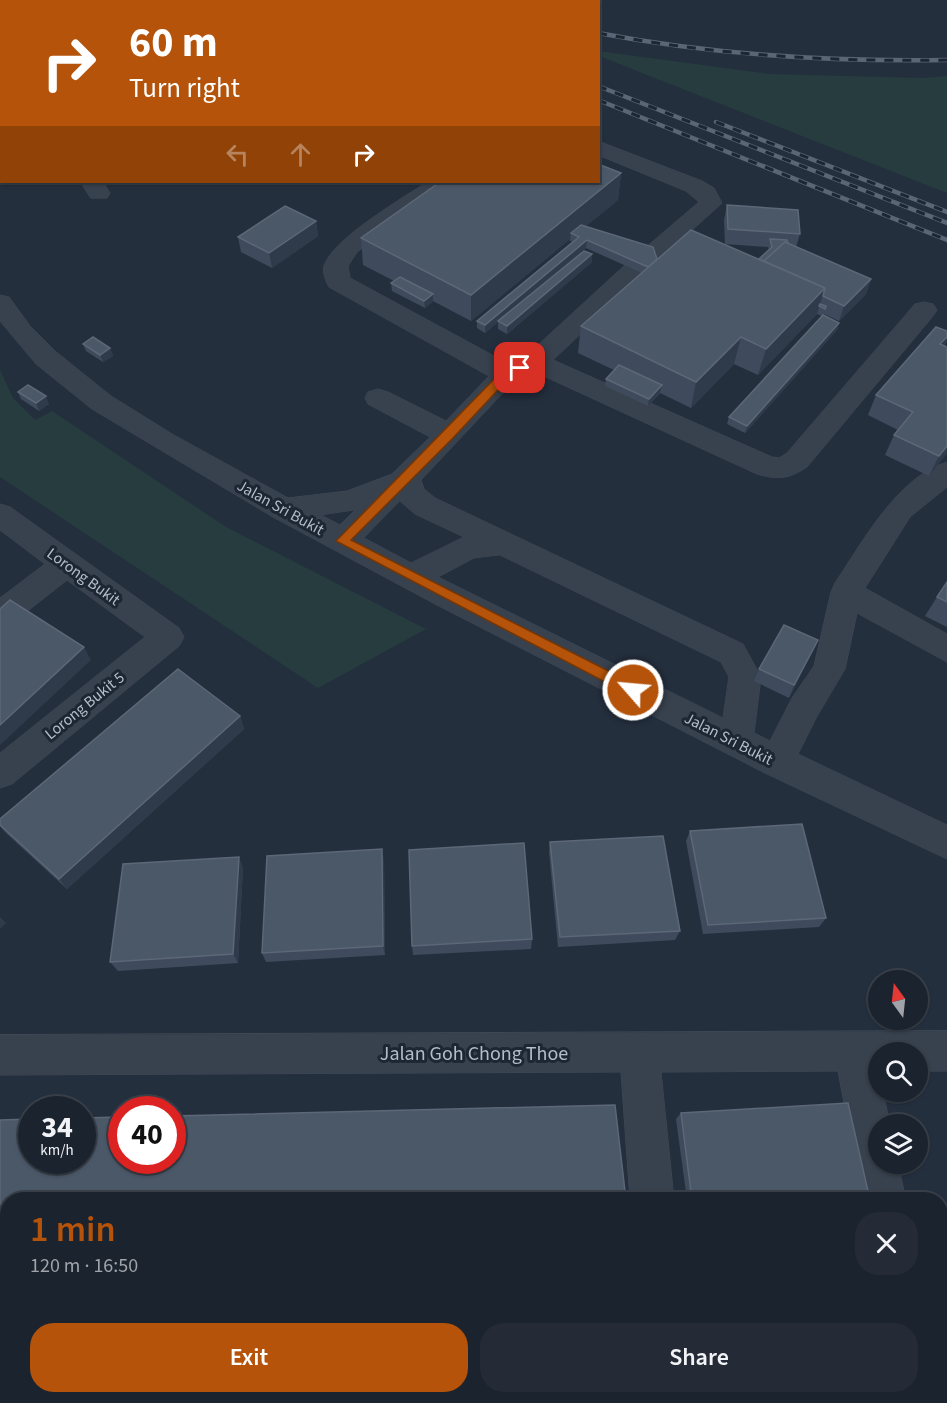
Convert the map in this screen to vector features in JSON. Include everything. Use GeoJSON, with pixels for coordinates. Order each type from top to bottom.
{"type":"FeatureCollection","features":[{"type":"Feature","properties":{"kind":"street"},"geometry":{"type":"LineString","coordinates":[[342,541],[449,435],[506,374],[535,362],[643,262],[711,203],[706,193],[694,186],[600,148]]}},
{"type":"Feature","properties":{"kind":"street"},"geometry":{"type":"LineString","coordinates":[[440,183],[348,247],[336,266],[338,282],[506,374]]}},
{"type":"Feature","properties":{"kind":"street","name":"Jalan Sri Bukit"},"geometry":{"type":"LineString","coordinates":[[0,303],[18,331],[44,357],[94,398],[150,433],[342,541],[411,577],[777,762],[947,843]]}},
{"type":"Feature","properties":{"kind":"street"},"geometry":{"type":"LineString","coordinates":[[535,362],[766,467],[784,469],[797,460],[924,310]]}},
{"type":"Feature","properties":{"kind":"street"},"geometry":{"type":"LineString","coordinates":[[378,398],[449,435]]}},
{"type":"Feature","properties":{"kind":"street"},"geometry":{"type":"LineString","coordinates":[[777,762],[804,708],[829,669],[846,591],[900,509],[947,472]]}},
{"type":"Feature","properties":{"kind":"street"},"geometry":{"type":"LineString","coordinates":[[283,508],[350,501],[406,478]]}},
{"type":"Feature","properties":{"kind":"street"},"geometry":{"type":"LineString","coordinates":[[406,478],[411,494],[425,506],[732,653],[745,677],[736,741]]}},
{"type":"Feature","properties":{"kind":"street","name":"Lorong Bukit"},"geometry":{"type":"LineString","coordinates":[[0,515],[168,637]]}},
{"type":"Feature","properties":{"kind":"street"},"geometry":{"type":"LineString","coordinates":[[411,577],[470,547],[503,543]]}},
{"type":"Feature","properties":{"kind":"street"},"geometry":{"type":"LineString","coordinates":[[0,615],[67,564]]}},
{"type":"Feature","properties":{"kind":"street"},"geometry":{"type":"LineString","coordinates":[[846,591],[947,649]]}},
{"type":"Feature","properties":{"kind":"street","name":"Lorong Bukit 5"},"geometry":{"type":"LineString","coordinates":[[0,773],[168,637]]}},
{"type":"Feature","properties":{"kind":"street","name":"Jalan Goh Chong Thoe"},"geometry":{"type":"LineString","coordinates":[[0,1055],[947,1051]]}},
{"type":"Feature","properties":{"kind":"street"},"geometry":{"type":"LineString","coordinates":[[639,1052],[651,1192]]}},
{"type":"Feature","properties":{"kind":"street"},"geometry":{"type":"LineString","coordinates":[[855,1053],[882,1192]]}},
{"type":"Feature","properties":{"kind":"green space"},"geometry":{"type":"Polygon","coordinates":[[[600,51],[770,74],[925,78],[947,76],[947,193],[600,56],[600,51]]]}},
{"type":"Feature","properties":{"kind":"green space"},"geometry":{"type":"Polygon","coordinates":[[[0,370],[13,398],[35,420],[52,411],[226,527],[426,629],[318,688],[0,477],[0,370]]]}},
{"type":"Feature","properties":{"kind":"building"},"geometry":{"type":"Polygon","coordinates":[[[600,165],[621,173],[471,295],[361,238],[439,183],[600,183],[600,165]]]}},
{"type":"Feature","properties":{"kind":"building"},"geometry":{"type":"Polygon","coordinates":[[[727,205],[798,210],[800,234],[728,229],[727,205]]]}},
{"type":"Feature","properties":{"kind":"building"},"geometry":{"type":"Polygon","coordinates":[[[285,206],[316,221],[269,253],[238,237],[285,206]]]}},
{"type":"Feature","properties":{"kind":"building"},"geometry":{"type":"Polygon","coordinates":[[[581,225],[653,247],[657,259],[648,267],[587,240],[485,325],[477,321],[579,237],[571,233],[581,225]]]}},
{"type":"Feature","properties":{"kind":"building"},"geometry":{"type":"Polygon","coordinates":[[[691,230],[825,288],[766,349],[741,337],[696,382],[581,326],[691,230]]]}},
{"type":"Feature","properties":{"kind":"building"},"geometry":{"type":"Polygon","coordinates":[[[770,239],[787,240],[788,243],[785,242],[764,261],[759,259],[772,247],[770,239]]]}},
{"type":"Feature","properties":{"kind":"building"},"geometry":{"type":"Polygon","coordinates":[[[785,242],[871,279],[844,306],[823,296],[825,288],[764,261],[785,242]]]}},
{"type":"Feature","properties":{"kind":"building"},"geometry":{"type":"Polygon","coordinates":[[[584,251],[592,254],[507,326],[498,321],[584,251]]]}},
{"type":"Feature","properties":{"kind":"building"},"geometry":{"type":"Polygon","coordinates":[[[400,277],[433,294],[424,301],[391,283],[400,277]]]}},
{"type":"Feature","properties":{"kind":"building"},"geometry":{"type":"Polygon","coordinates":[[[823,315],[839,323],[747,426],[729,417],[823,315]]]}},
{"type":"Feature","properties":{"kind":"building"},"geometry":{"type":"Polygon","coordinates":[[[936,327],[947,331],[947,337],[940,344],[947,347],[947,446],[939,456],[894,435],[913,412],[876,395],[936,327]]]}},
{"type":"Feature","properties":{"kind":"building"},"geometry":{"type":"Polygon","coordinates":[[[93,337],[110,348],[100,355],[83,344],[93,337]]]}},
{"type":"Feature","properties":{"kind":"building"},"geometry":{"type":"Polygon","coordinates":[[[619,365],[662,385],[649,399],[606,379],[619,365]]]}},
{"type":"Feature","properties":{"kind":"building"},"geometry":{"type":"Polygon","coordinates":[[[28,385],[46,396],[36,403],[18,392],[28,385]]]}},
{"type":"Feature","properties":{"kind":"building"},"geometry":{"type":"Polygon","coordinates":[[[947,582],[947,602],[937,597],[947,582]]]}},
{"type":"Feature","properties":{"kind":"building"},"geometry":{"type":"Polygon","coordinates":[[[10,600],[84,647],[0,725],[0,609],[10,600]]]}},
{"type":"Feature","properties":{"kind":"building"},"geometry":{"type":"Polygon","coordinates":[[[784,625],[818,640],[794,685],[759,669],[784,625]]]}},
{"type":"Feature","properties":{"kind":"building"},"geometry":{"type":"Polygon","coordinates":[[[178,669],[240,716],[59,879],[0,825],[0,819],[178,669]]]}},
{"type":"Feature","properties":{"kind":"building"},"geometry":{"type":"Polygon","coordinates":[[[802,824],[826,918],[708,925],[690,831],[802,824]]]}},
{"type":"Feature","properties":{"kind":"building"},"geometry":{"type":"Polygon","coordinates":[[[663,836],[680,931],[560,937],[550,842],[663,836]]]}},
{"type":"Feature","properties":{"kind":"building"},"geometry":{"type":"Polygon","coordinates":[[[524,843],[532,939],[412,946],[409,850],[524,843]]]}},
{"type":"Feature","properties":{"kind":"building"},"geometry":{"type":"Polygon","coordinates":[[[382,849],[383,946],[262,953],[267,856],[382,849]]]}},
{"type":"Feature","properties":{"kind":"building"},"geometry":{"type":"Polygon","coordinates":[[[239,857],[233,954],[110,962],[123,864],[239,857]]]}},
{"type":"Feature","properties":{"kind":"building"},"geometry":{"type":"Polygon","coordinates":[[[848,1103],[868,1192],[691,1192],[681,1113],[848,1103]]]}},
{"type":"Feature","properties":{"kind":"building"},"geometry":{"type":"Polygon","coordinates":[[[615,1105],[625,1192],[0,1192],[0,1120],[18,1119],[18,1174],[96,1174],[96,1118],[108,1117],[108,1174],[186,1174],[186,1116],[615,1105]]]}},
{"type":"Feature","properties":{"kind":"railway"},"geometry":{"type":"LineString","coordinates":[[600,33],[685,47],[772,56],[859,60],[947,60]]}},
{"type":"Feature","properties":{"kind":"railway"},"geometry":{"type":"LineString","coordinates":[[600,87],[947,223]]}},
{"type":"Feature","properties":{"kind":"railway"},"geometry":{"type":"LineString","coordinates":[[600,101],[947,240]]}},
{"type":"Feature","properties":{"kind":"railway"},"geometry":{"type":"LineString","coordinates":[[716,122],[947,212]]}},
{"type":"Feature","properties":{"kind":"route"},"geometry":{"type":"LineString","coordinates":[[520,368],[506,374],[449,435],[342,541],[633,690]]}}]}
